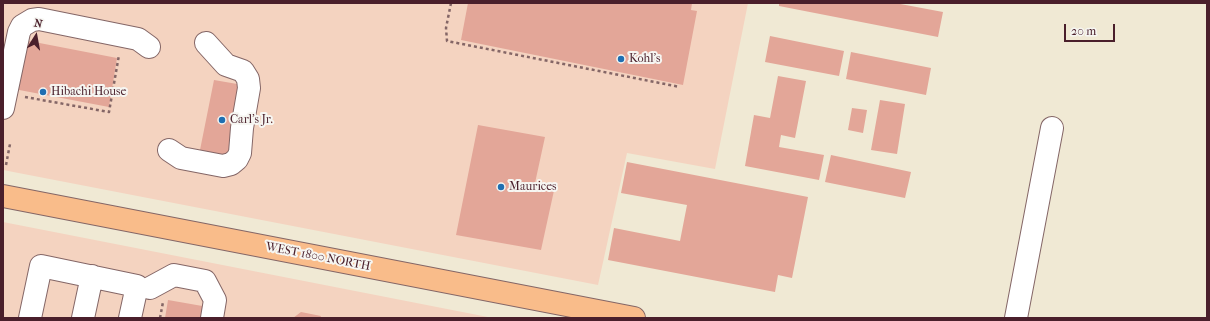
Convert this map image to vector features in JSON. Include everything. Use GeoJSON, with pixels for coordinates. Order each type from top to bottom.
{"type":"FeatureCollection","features":[{"type":"Feature","properties":{"kind":"main road","name":"WEST 1800 NORTH"},"geometry":{"type":"LineString","coordinates":[[3,196],[634,318]]}},
{"type":"Feature","properties":{"kind":"lane"},"geometry":{"type":"LineString","coordinates":[[11,102],[18,32],[22,26],[32,20],[39,19],[138,40],[149,47]]}},
{"type":"Feature","properties":{"kind":"lane"},"geometry":{"type":"LineString","coordinates":[[170,150],[181,158],[223,166],[231,164],[238,159],[249,88],[248,79],[243,71],[226,65],[206,43]]}},
{"type":"Feature","properties":{"kind":"lane"},"geometry":{"type":"LineString","coordinates":[[1016,318],[1052,128]]}},
{"type":"Feature","properties":{"kind":"lane"},"geometry":{"type":"LineString","coordinates":[[30,318],[41,266],[136,286],[130,318]]}},
{"type":"Feature","properties":{"kind":"lane"},"geometry":{"type":"LineString","coordinates":[[157,294],[174,275],[205,281],[215,300],[212,318]]}},
{"type":"Feature","properties":{"kind":"lane"},"geometry":{"type":"LineString","coordinates":[[83,318],[92,276]]}},
{"type":"Feature","properties":{"kind":"path"},"geometry":{"type":"LineString","coordinates":[[451,3],[446,28],[447,41],[680,87]]}},
{"type":"Feature","properties":{"kind":"path"},"geometry":{"type":"LineString","coordinates":[[11,102],[109,112],[120,56],[112,54]]}},
{"type":"Feature","properties":{"kind":"path"},"geometry":{"type":"LineString","coordinates":[[6,165],[10,144]]}},
{"type":"Feature","properties":{"kind":"path"},"geometry":{"type":"LineString","coordinates":[[157,294],[160,318]]}},
{"type":"Feature","properties":{"kind":"shaded area"},"geometry":{"type":"Polygon","coordinates":[[[3,3],[748,3],[715,169],[627,153],[598,285],[3,170],[3,3]]]}},
{"type":"Feature","properties":{"kind":"shaded area"},"geometry":{"type":"Polygon","coordinates":[[[3,222],[493,318],[3,318],[3,222]]]}},
{"type":"Feature","properties":{"kind":"building","name":"Kohl's"},"geometry":{"type":"Polygon","coordinates":[[[468,3],[692,3],[691,10],[697,11],[683,85],[461,40],[468,3]]]}},
{"type":"Feature","properties":{"kind":"building"},"geometry":{"type":"Polygon","coordinates":[[[779,3],[895,3],[943,12],[938,37],[779,6],[779,3]]]}},
{"type":"Feature","properties":{"kind":"building"},"geometry":{"type":"Polygon","coordinates":[[[770,36],[844,51],[839,76],[765,62],[770,36]]]}},
{"type":"Feature","properties":{"kind":"building"},"geometry":{"type":"Polygon","coordinates":[[[24,40],[117,58],[109,107],[14,89],[24,40]]]}},
{"type":"Feature","properties":{"kind":"building"},"geometry":{"type":"Polygon","coordinates":[[[851,52],[931,68],[926,95],[846,79],[851,52]]]}},
{"type":"Feature","properties":{"kind":"building"},"geometry":{"type":"Polygon","coordinates":[[[778,76],[806,81],[795,138],[781,135],[779,147],[824,155],[819,180],[745,166],[754,115],[770,118],[778,76]]]}},
{"type":"Feature","properties":{"kind":"building","name":"Carl's Jr."},"geometry":{"type":"Polygon","coordinates":[[[214,80],[243,85],[230,160],[199,155],[214,80]]]}},
{"type":"Feature","properties":{"kind":"building"},"geometry":{"type":"Polygon","coordinates":[[[880,100],[905,104],[897,154],[871,150],[880,100]]]}},
{"type":"Feature","properties":{"kind":"building"},"geometry":{"type":"Polygon","coordinates":[[[852,108],[867,110],[863,133],[848,130],[852,108]]]}},
{"type":"Feature","properties":{"kind":"building"},"geometry":{"type":"Polygon","coordinates":[[[478,125],[545,137],[535,183],[555,186],[541,250],[456,235],[478,125]]]}},
{"type":"Feature","properties":{"kind":"building"},"geometry":{"type":"Polygon","coordinates":[[[831,155],[911,172],[905,198],[825,182],[831,155]]]}},
{"type":"Feature","properties":{"kind":"building"},"geometry":{"type":"Polygon","coordinates":[[[627,162],[808,197],[792,278],[778,275],[775,292],[608,260],[614,228],[680,241],[687,205],[621,193],[627,162]]]}},
{"type":"Feature","properties":{"kind":"building"},"geometry":{"type":"Polygon","coordinates":[[[168,300],[208,307],[206,318],[165,318],[168,300]]]}},
{"type":"Feature","properties":{"kind":"building"},"geometry":{"type":"Polygon","coordinates":[[[301,312],[321,316],[320,318],[293,318],[301,312]]]}},
{"type":"Feature","properties":{"kind":"place","name":"Kohl's"},"geometry":{"type":"Point","coordinates":[621,59]}},
{"type":"Feature","properties":{"kind":"place","name":"Hibachi House"},"geometry":{"type":"Point","coordinates":[43,92]}},
{"type":"Feature","properties":{"kind":"place","name":"Carl's Jr."},"geometry":{"type":"Point","coordinates":[222,120]}},
{"type":"Feature","properties":{"kind":"place","name":"Maurices"},"geometry":{"type":"Point","coordinates":[501,187]}}]}
